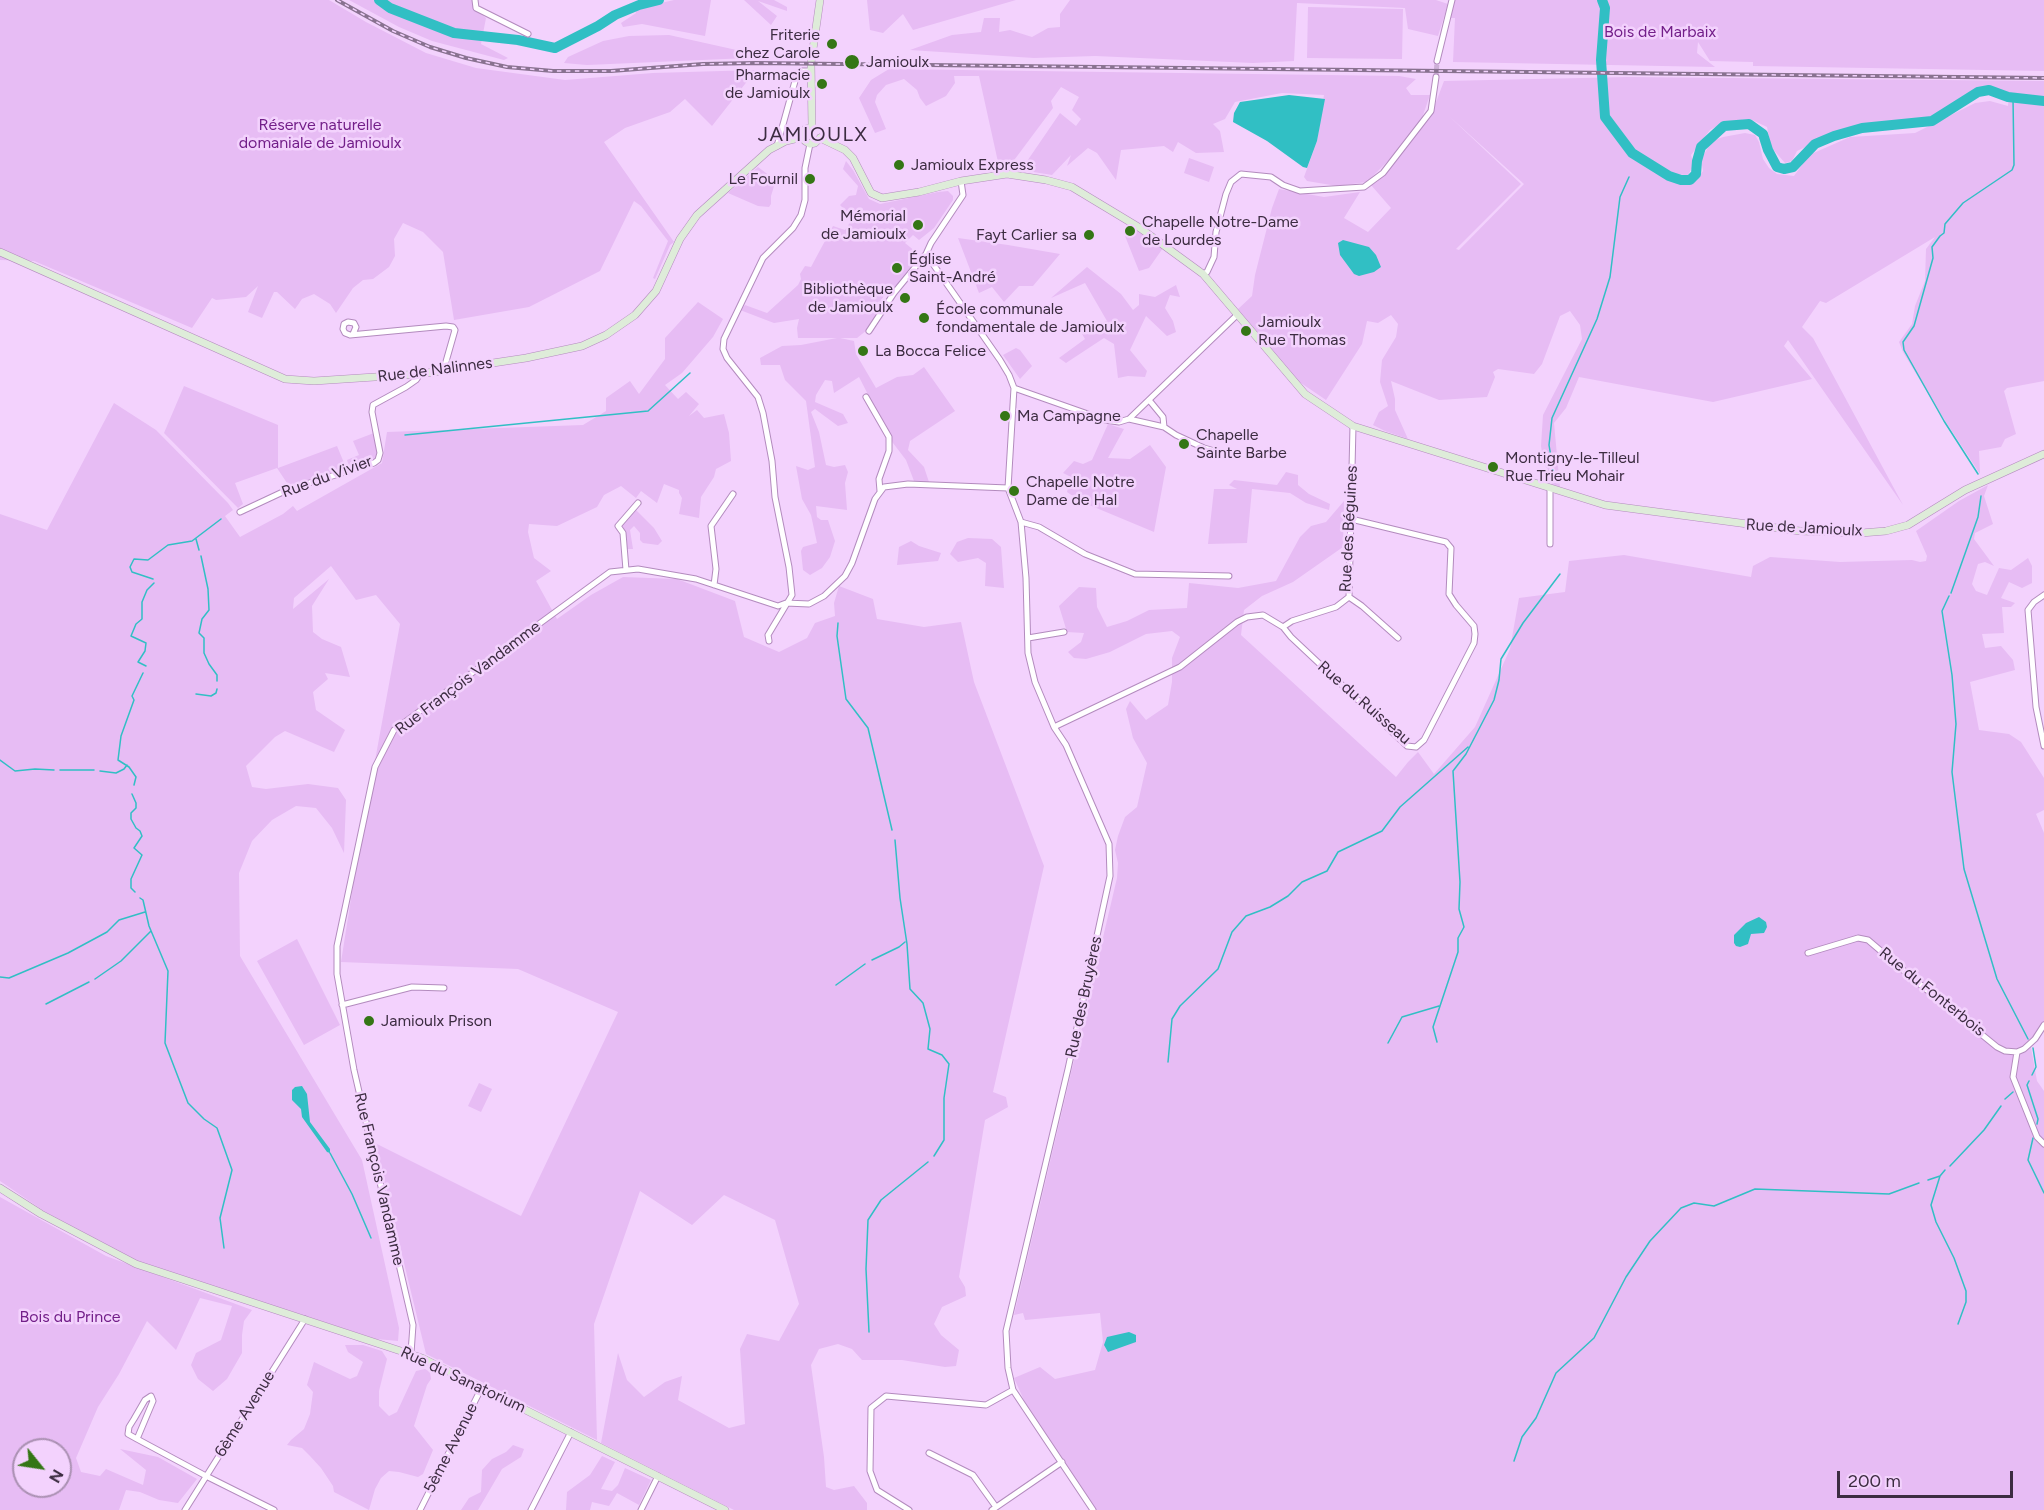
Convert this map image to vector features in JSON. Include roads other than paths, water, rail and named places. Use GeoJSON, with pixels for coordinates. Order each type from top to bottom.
{"type":"FeatureCollection","features":[{"type":"Feature","properties":{"kind":"street"},"geometry":{"type":"LineString","coordinates":[[475,0],[476,8],[528,34]]}},
{"type":"Feature","properties":{"kind":"street"},"geometry":{"type":"LineString","coordinates":[[812,127],[811,61],[820,0]]}},
{"type":"Feature","properties":{"kind":"street"},"geometry":{"type":"LineString","coordinates":[[1437,61],[1452,0]]}},
{"type":"Feature","properties":{"kind":"street"},"geometry":{"type":"LineString","coordinates":[[777,146],[797,74],[802,71],[811,71]]}},
{"type":"Feature","properties":{"kind":"street"},"geometry":{"type":"LineString","coordinates":[[1203,274],[1207,273],[1214,256],[1216,232],[1231,182],[1241,174],[1271,177],[1283,185],[1300,191],[1364,187],[1383,173],[1431,111],[1436,77]]}},
{"type":"Feature","properties":{"kind":"street"},"geometry":{"type":"LineString","coordinates":[[810,144],[803,137],[806,129],[812,127]]}},
{"type":"Feature","properties":{"kind":"street"},"geometry":{"type":"LineString","coordinates":[[810,144],[820,138],[820,132],[812,127]]}},
{"type":"Feature","properties":{"kind":"street","name":"Rue de Nalinnes"},"geometry":{"type":"LineString","coordinates":[[0,252],[285,379],[314,381],[420,374],[526,358],[582,346],[616,329],[635,315],[656,291],[680,239],[697,215],[769,150],[786,141],[803,137]]}},
{"type":"Feature","properties":{"kind":"street","name":"Rue de Jamioulx"},"geometry":{"type":"LineString","coordinates":[[820,138],[845,150],[853,158],[871,193],[876,197],[919,192],[961,181],[1007,174],[1072,187],[1140,228],[1203,274],[1305,394],[1353,426],[1605,506],[1800,531],[1861,533],[1886,531],[1908,525],[1965,490],[2044,454]]}},
{"type":"Feature","properties":{"kind":"street"},"geometry":{"type":"LineString","coordinates":[[769,641],[768,635],[792,596],[789,567],[775,497],[772,461],[763,413],[758,398],[723,349],[727,330],[763,258],[793,228],[801,215],[805,200],[806,155],[810,144]]}},
{"type":"Feature","properties":{"kind":"street"},"geometry":{"type":"LineString","coordinates":[[869,330],[894,292],[926,254],[963,195],[961,181]]}},
{"type":"Feature","properties":{"kind":"street"},"geometry":{"type":"LineString","coordinates":[[926,254],[1000,360],[1014,388],[1105,420],[1119,422],[1129,419],[1237,315]]}},
{"type":"Feature","properties":{"kind":"street"},"geometry":{"type":"LineString","coordinates":[[353,334],[453,327],[455,330],[445,365],[446,370]]}},
{"type":"Feature","properties":{"kind":"street","name":"Rue du Vivier"},"geometry":{"type":"LineString","coordinates":[[240,512],[287,490],[374,463],[380,453],[372,412],[373,405],[406,387],[420,374]]}},
{"type":"Feature","properties":{"kind":"street","name":"Rue des Bruyères"},"geometry":{"type":"LineString","coordinates":[[1012,1390],[1006,1331],[1068,1069],[1110,876],[1109,844],[1066,745],[1054,727],[1035,682],[1028,653],[1026,578],[1021,522],[1008,488],[1014,388]]}},
{"type":"Feature","properties":{"kind":"street","name":"Rue François Vandamme"},"geometry":{"type":"LineString","coordinates":[[411,1353],[413,1325],[354,1070],[337,974],[338,946],[375,767],[394,730],[610,572],[638,569],[696,579],[778,606],[786,603],[810,604],[818,601],[845,576],[880,491],[879,479],[889,451],[889,437],[866,396]]}},
{"type":"Feature","properties":{"kind":"street"},"geometry":{"type":"LineString","coordinates":[[1149,400],[1162,417],[1164,427]]}},
{"type":"Feature","properties":{"kind":"street"},"geometry":{"type":"LineString","coordinates":[[1129,419],[1164,427],[1204,448],[1229,455]]}},
{"type":"Feature","properties":{"kind":"street","name":"Rue des Béguines"},"geometry":{"type":"LineString","coordinates":[[1283,627],[1292,621],[1336,607],[1348,597],[1353,426]]}},
{"type":"Feature","properties":{"kind":"street"},"geometry":{"type":"LineString","coordinates":[[880,491],[884,488],[908,484],[1008,488]]}},
{"type":"Feature","properties":{"kind":"street"},"geometry":{"type":"LineString","coordinates":[[1550,489],[1550,544]]}},
{"type":"Feature","properties":{"kind":"street"},"geometry":{"type":"LineString","coordinates":[[714,585],[716,569],[711,526],[733,494]]}},
{"type":"Feature","properties":{"kind":"street"},"geometry":{"type":"LineString","coordinates":[[626,570],[623,533],[618,526],[638,504]]}},
{"type":"Feature","properties":{"kind":"street","name":"Rue du Ruisseau"},"geometry":{"type":"LineString","coordinates":[[1283,627],[1291,638],[1407,746],[1416,747],[1424,740],[1474,643],[1473,626],[1449,594],[1451,548],[1446,542],[1351,519]]}},
{"type":"Feature","properties":{"kind":"street"},"geometry":{"type":"LineString","coordinates":[[1021,522],[1039,527],[1085,554],[1135,574],[1228,576]]}},
{"type":"Feature","properties":{"kind":"street"},"geometry":{"type":"LineString","coordinates":[[2044,595],[2028,610],[2036,707],[2044,746]]}},
{"type":"Feature","properties":{"kind":"street"},"geometry":{"type":"LineString","coordinates":[[1348,597],[1362,606],[1398,638]]}},
{"type":"Feature","properties":{"kind":"street"},"geometry":{"type":"LineString","coordinates":[[1054,727],[1180,667],[1247,617],[1263,615],[1283,627]]}},
{"type":"Feature","properties":{"kind":"street"},"geometry":{"type":"LineString","coordinates":[[1028,638],[1064,632]]}},
{"type":"Feature","properties":{"kind":"street","name":"Rue du Fonterbois"},"geometry":{"type":"LineString","coordinates":[[1808,953],[1851,939],[1868,940],[1997,1047],[2017,1052]]}},
{"type":"Feature","properties":{"kind":"street"},"geometry":{"type":"LineString","coordinates":[[342,1005],[412,987],[444,988]]}},
{"type":"Feature","properties":{"kind":"street"},"geometry":{"type":"LineString","coordinates":[[2044,1025],[2042,1032],[2030,1044],[2017,1052],[2013,1077],[2037,1137],[2044,1144]]}},
{"type":"Feature","properties":{"kind":"street"},"geometry":{"type":"LineString","coordinates":[[0,1188],[42,1214]]}},
{"type":"Feature","properties":{"kind":"street"},"geometry":{"type":"LineString","coordinates":[[0,1193],[42,1214]]}},
{"type":"Feature","properties":{"kind":"street","name":"Rue du Sanatorium"},"geometry":{"type":"LineString","coordinates":[[42,1214],[126,1260],[411,1353],[724,1510]]}},
{"type":"Feature","properties":{"kind":"street","name":"6ème Avenue"},"geometry":{"type":"LineString","coordinates":[[185,1510],[305,1319]]}},
{"type":"Feature","properties":{"kind":"street","name":"5ème Avenue"},"geometry":{"type":"LineString","coordinates":[[420,1510],[482,1387]]}},
{"type":"Feature","properties":{"kind":"street"},"geometry":{"type":"LineString","coordinates":[[909,1510],[877,1490],[870,1471],[871,1408],[886,1396],[986,1405],[1012,1390],[1093,1510]]}},
{"type":"Feature","properties":{"kind":"street"},"geometry":{"type":"LineString","coordinates":[[137,1439],[153,1401],[151,1396],[145,1400],[129,1427],[128,1434],[137,1439],[206,1476],[274,1510]]}},
{"type":"Feature","properties":{"kind":"street"},"geometry":{"type":"LineString","coordinates":[[531,1510],[571,1432]]}},
{"type":"Feature","properties":{"kind":"street"},"geometry":{"type":"LineString","coordinates":[[929,1453],[973,1475],[994,1509],[1062,1461]]}},
{"type":"Feature","properties":{"kind":"street"},"geometry":{"type":"LineString","coordinates":[[641,1510],[658,1476]]}},
{"type":"Feature","properties":{"kind":"waterway"},"geometry":{"type":"LineString","coordinates":[[379,0],[390,8],[454,33],[518,40],[555,48],[615,15],[659,0]]}},
{"type":"Feature","properties":{"kind":"waterway"},"geometry":{"type":"LineString","coordinates":[[1602,0],[1605,8],[1601,60],[1605,117],[1632,153],[1669,176],[1681,180],[1690,180],[1696,174],[1701,147],[1724,126],[1749,124],[1763,134],[1777,167],[1784,169],[1793,167],[1815,144],[1834,136],[1862,128],[1932,121],[1978,92],[1989,90],[2008,97],[2044,101]]}},
{"type":"Feature","properties":{"kind":"waterway"},"geometry":{"type":"LineString","coordinates":[[1978,474],[1944,421],[1904,350],[1903,342],[1914,326],[1933,258],[1932,247],[1944,233],[1945,224],[1963,203],[2012,170],[2014,165],[2013,98]]}},
{"type":"Feature","properties":{"kind":"waterway"},"geometry":{"type":"LineString","coordinates":[[1555,481],[1549,445],[1552,418],[1597,319],[1610,277],[1620,197],[1629,177]]}},
{"type":"Feature","properties":{"kind":"waterway"},"geometry":{"type":"LineString","coordinates":[[405,435],[648,411],[690,373]]}},
{"type":"Feature","properties":{"kind":"waterway"},"geometry":{"type":"LineString","coordinates":[[1951,593],[1978,517],[1981,496]]}},
{"type":"Feature","properties":{"kind":"waterway"},"geometry":{"type":"LineString","coordinates":[[153,579],[132,572],[130,567],[134,559],[148,560],[168,545],[192,541],[221,519]]}},
{"type":"Feature","properties":{"kind":"waterway"},"geometry":{"type":"LineString","coordinates":[[196,539],[199,550]]}},
{"type":"Feature","properties":{"kind":"waterway"},"geometry":{"type":"LineString","coordinates":[[201,556],[208,589],[209,610],[202,619],[199,633],[204,638],[204,653],[217,675],[217,681]]}},
{"type":"Feature","properties":{"kind":"waterway"},"geometry":{"type":"LineString","coordinates":[[1437,1042],[1433,1027],[1458,952],[1458,938],[1464,927],[1459,909],[1460,882],[1453,771],[1466,754],[1494,700],[1501,659],[1523,623],[1560,574]]}},
{"type":"Feature","properties":{"kind":"waterway"},"geometry":{"type":"LineString","coordinates":[[146,666],[138,662],[145,651],[146,643],[131,636],[136,624],[142,619],[142,602],[147,590],[154,583]]}},
{"type":"Feature","properties":{"kind":"waterway"},"geometry":{"type":"LineString","coordinates":[[1949,596],[1942,611],[1952,675],[1956,724],[1952,772],[1964,869],[1997,979],[2028,1039]]}},
{"type":"Feature","properties":{"kind":"waterway"},"geometry":{"type":"LineString","coordinates":[[838,623],[837,636],[846,699],[868,728],[892,830]]}},
{"type":"Feature","properties":{"kind":"waterway"},"geometry":{"type":"LineString","coordinates":[[134,785],[136,777],[129,767],[118,760],[121,736],[134,700],[132,696],[143,673]]}},
{"type":"Feature","properties":{"kind":"waterway"},"geometry":{"type":"LineString","coordinates":[[196,694],[211,696],[216,693],[217,689]]}},
{"type":"Feature","properties":{"kind":"waterway"},"geometry":{"type":"LineString","coordinates":[[1168,1062],[1172,1019],[1180,1006],[1218,969],[1232,932],[1246,916],[1270,907],[1288,896],[1302,882],[1327,871],[1338,852],[1382,831],[1400,807],[1468,747]]}},
{"type":"Feature","properties":{"kind":"waterway"},"geometry":{"type":"LineString","coordinates":[[0,760],[15,771],[54,770]]}},
{"type":"Feature","properties":{"kind":"waterway"},"geometry":{"type":"LineString","coordinates":[[100,771],[116,773],[127,765]]}},
{"type":"Feature","properties":{"kind":"waterway"},"geometry":{"type":"LineString","coordinates":[[60,770],[94,770]]}},
{"type":"Feature","properties":{"kind":"waterway"},"geometry":{"type":"LineString","coordinates":[[132,794],[136,808],[131,813],[131,819],[142,836],[134,848],[142,855],[131,879],[131,888],[135,892]]}},
{"type":"Feature","properties":{"kind":"waterway"},"geometry":{"type":"LineString","coordinates":[[895,840],[910,989],[923,1003],[930,1029],[928,1049],[942,1055],[949,1064],[944,1098],[944,1140],[934,1156]]}},
{"type":"Feature","properties":{"kind":"waterway"},"geometry":{"type":"LineString","coordinates":[[140,898],[143,900],[149,926],[168,971],[165,1043],[188,1103],[217,1128],[232,1170],[220,1218],[224,1248]]}},
{"type":"Feature","properties":{"kind":"waterway"},"geometry":{"type":"LineString","coordinates":[[0,977],[9,978],[68,953],[107,932],[119,920],[145,912]]}},
{"type":"Feature","properties":{"kind":"waterway"},"geometry":{"type":"LineString","coordinates":[[95,979],[121,961],[151,931]]}},
{"type":"Feature","properties":{"kind":"waterway"},"geometry":{"type":"LineString","coordinates":[[872,960],[905,942]]}},
{"type":"Feature","properties":{"kind":"waterway"},"geometry":{"type":"LineString","coordinates":[[836,985],[865,964]]}},
{"type":"Feature","properties":{"kind":"waterway"},"geometry":{"type":"LineString","coordinates":[[46,1004],[89,982]]}},
{"type":"Feature","properties":{"kind":"waterway"},"geometry":{"type":"LineString","coordinates":[[1388,1043],[1402,1017],[1439,1006]]}},
{"type":"Feature","properties":{"kind":"waterway"},"geometry":{"type":"LineString","coordinates":[[2032,1075],[2036,1067],[2033,1048]]}},
{"type":"Feature","properties":{"kind":"waterway"},"geometry":{"type":"LineString","coordinates":[[2029,1081],[2027,1085],[2038,1119],[2037,1124]]}},
{"type":"Feature","properties":{"kind":"waterway"},"geometry":{"type":"LineString","coordinates":[[2005,1099],[2013,1092]]}},
{"type":"Feature","properties":{"kind":"waterway"},"geometry":{"type":"LineString","coordinates":[[1950,1166],[1984,1130],[2001,1106]]}},
{"type":"Feature","properties":{"kind":"waterway"},"geometry":{"type":"LineString","coordinates":[[2033,1138],[2028,1160],[2044,1193]]}},
{"type":"Feature","properties":{"kind":"waterway"},"geometry":{"type":"LineString","coordinates":[[330,1153],[352,1194],[371,1238]]}},
{"type":"Feature","properties":{"kind":"waterway"},"geometry":{"type":"LineString","coordinates":[[869,1332],[866,1269],[868,1220],[881,1200],[928,1162]]}},
{"type":"Feature","properties":{"kind":"waterway"},"geometry":{"type":"LineString","coordinates":[[1928,1180],[1940,1176],[1945,1170]]}},
{"type":"Feature","properties":{"kind":"waterway"},"geometry":{"type":"LineString","coordinates":[[1940,1176],[1931,1205],[1966,1291],[1966,1302],[1958,1324]]}},
{"type":"Feature","properties":{"kind":"waterway"},"geometry":{"type":"LineString","coordinates":[[1514,1461],[1522,1437],[1536,1418],[1556,1373],[1594,1338],[1626,1277],[1650,1241],[1681,1208],[1694,1203],[1714,1206],[1755,1189],[1889,1194],[1919,1183]]}},
{"type":"Feature","properties":{"kind":"tunnel"},"geometry":{"type":"LineString","coordinates":[[1436,77],[1437,61]]}},
{"type":"Feature","properties":{"kind":"railway"},"geometry":{"type":"LineString","coordinates":[[337,0],[393,31],[430,47],[507,67],[553,71],[611,71],[703,64],[756,63],[2044,78]]}},
{"type":"Feature","properties":{"kind":"place","name":"Friterie chez Carole"},"geometry":{"type":"Point","coordinates":[832,44]}},
{"type":"Feature","properties":{"kind":"place","name":"Jamioulx"},"geometry":{"type":"Point","coordinates":[852,62]}},
{"type":"Feature","properties":{"kind":"place","name":"Pharmacie de Jamioulx"},"geometry":{"type":"Point","coordinates":[822,84]}},
{"type":"Feature","properties":{"kind":"place","name":"Jamioulx Express"},"geometry":{"type":"Point","coordinates":[899,165]}},
{"type":"Feature","properties":{"kind":"place","name":"Le Fournil"},"geometry":{"type":"Point","coordinates":[810,179]}},
{"type":"Feature","properties":{"kind":"place","name":"Mémorial de Jamioulx"},"geometry":{"type":"Point","coordinates":[918,225]}},
{"type":"Feature","properties":{"kind":"place","name":"Chapelle Notre-Dame de Lourdes"},"geometry":{"type":"Point","coordinates":[1130,231]}},
{"type":"Feature","properties":{"kind":"place","name":"Fayt Carlier sa"},"geometry":{"type":"Point","coordinates":[1089,235]}},
{"type":"Feature","properties":{"kind":"place","name":"Église Saint-André"},"geometry":{"type":"Point","coordinates":[897,268]}},
{"type":"Feature","properties":{"kind":"place","name":"Bibliothèque de Jamioulx"},"geometry":{"type":"Point","coordinates":[905,298]}},
{"type":"Feature","properties":{"kind":"place","name":"École communale fondamentale de Jamioulx"},"geometry":{"type":"Point","coordinates":[924,318]}},
{"type":"Feature","properties":{"kind":"place","name":"Jamioulx Rue Thomas"},"geometry":{"type":"Point","coordinates":[1246,331]}},
{"type":"Feature","properties":{"kind":"place","name":"La Bocca Felice"},"geometry":{"type":"Point","coordinates":[863,351]}},
{"type":"Feature","properties":{"kind":"place","name":"Ma Campagne"},"geometry":{"type":"Point","coordinates":[1005,416]}},
{"type":"Feature","properties":{"kind":"place","name":"Chapelle Sainte Barbe"},"geometry":{"type":"Point","coordinates":[1184,444]}},
{"type":"Feature","properties":{"kind":"place","name":"Montigny-le-Tilleul Rue Trieu Mohair"},"geometry":{"type":"Point","coordinates":[1493,467]}},
{"type":"Feature","properties":{"kind":"place","name":"Chapelle Notre Dame de Hal"},"geometry":{"type":"Point","coordinates":[1014,491]}},
{"type":"Feature","properties":{"kind":"place","name":"Jamioulx Prison"},"geometry":{"type":"Point","coordinates":[369,1021]}},
{"type":"Feature","properties":{"kind":"district","name":"JAMIOULX"},"geometry":{"type":"Point","coordinates":[813,135]}},
{"type":"Feature","properties":{"kind":"park label","name":"Bois de Marbaix"},"geometry":{"type":"Point","coordinates":[1660,32]}},
{"type":"Feature","properties":{"kind":"park label","name":"Réserve naturelle domaniale de Jamioulx"},"geometry":{"type":"Point","coordinates":[320,134]}},
{"type":"Feature","properties":{"kind":"park label","name":"Bois du Prince"},"geometry":{"type":"Point","coordinates":[70,1317]}}]}
